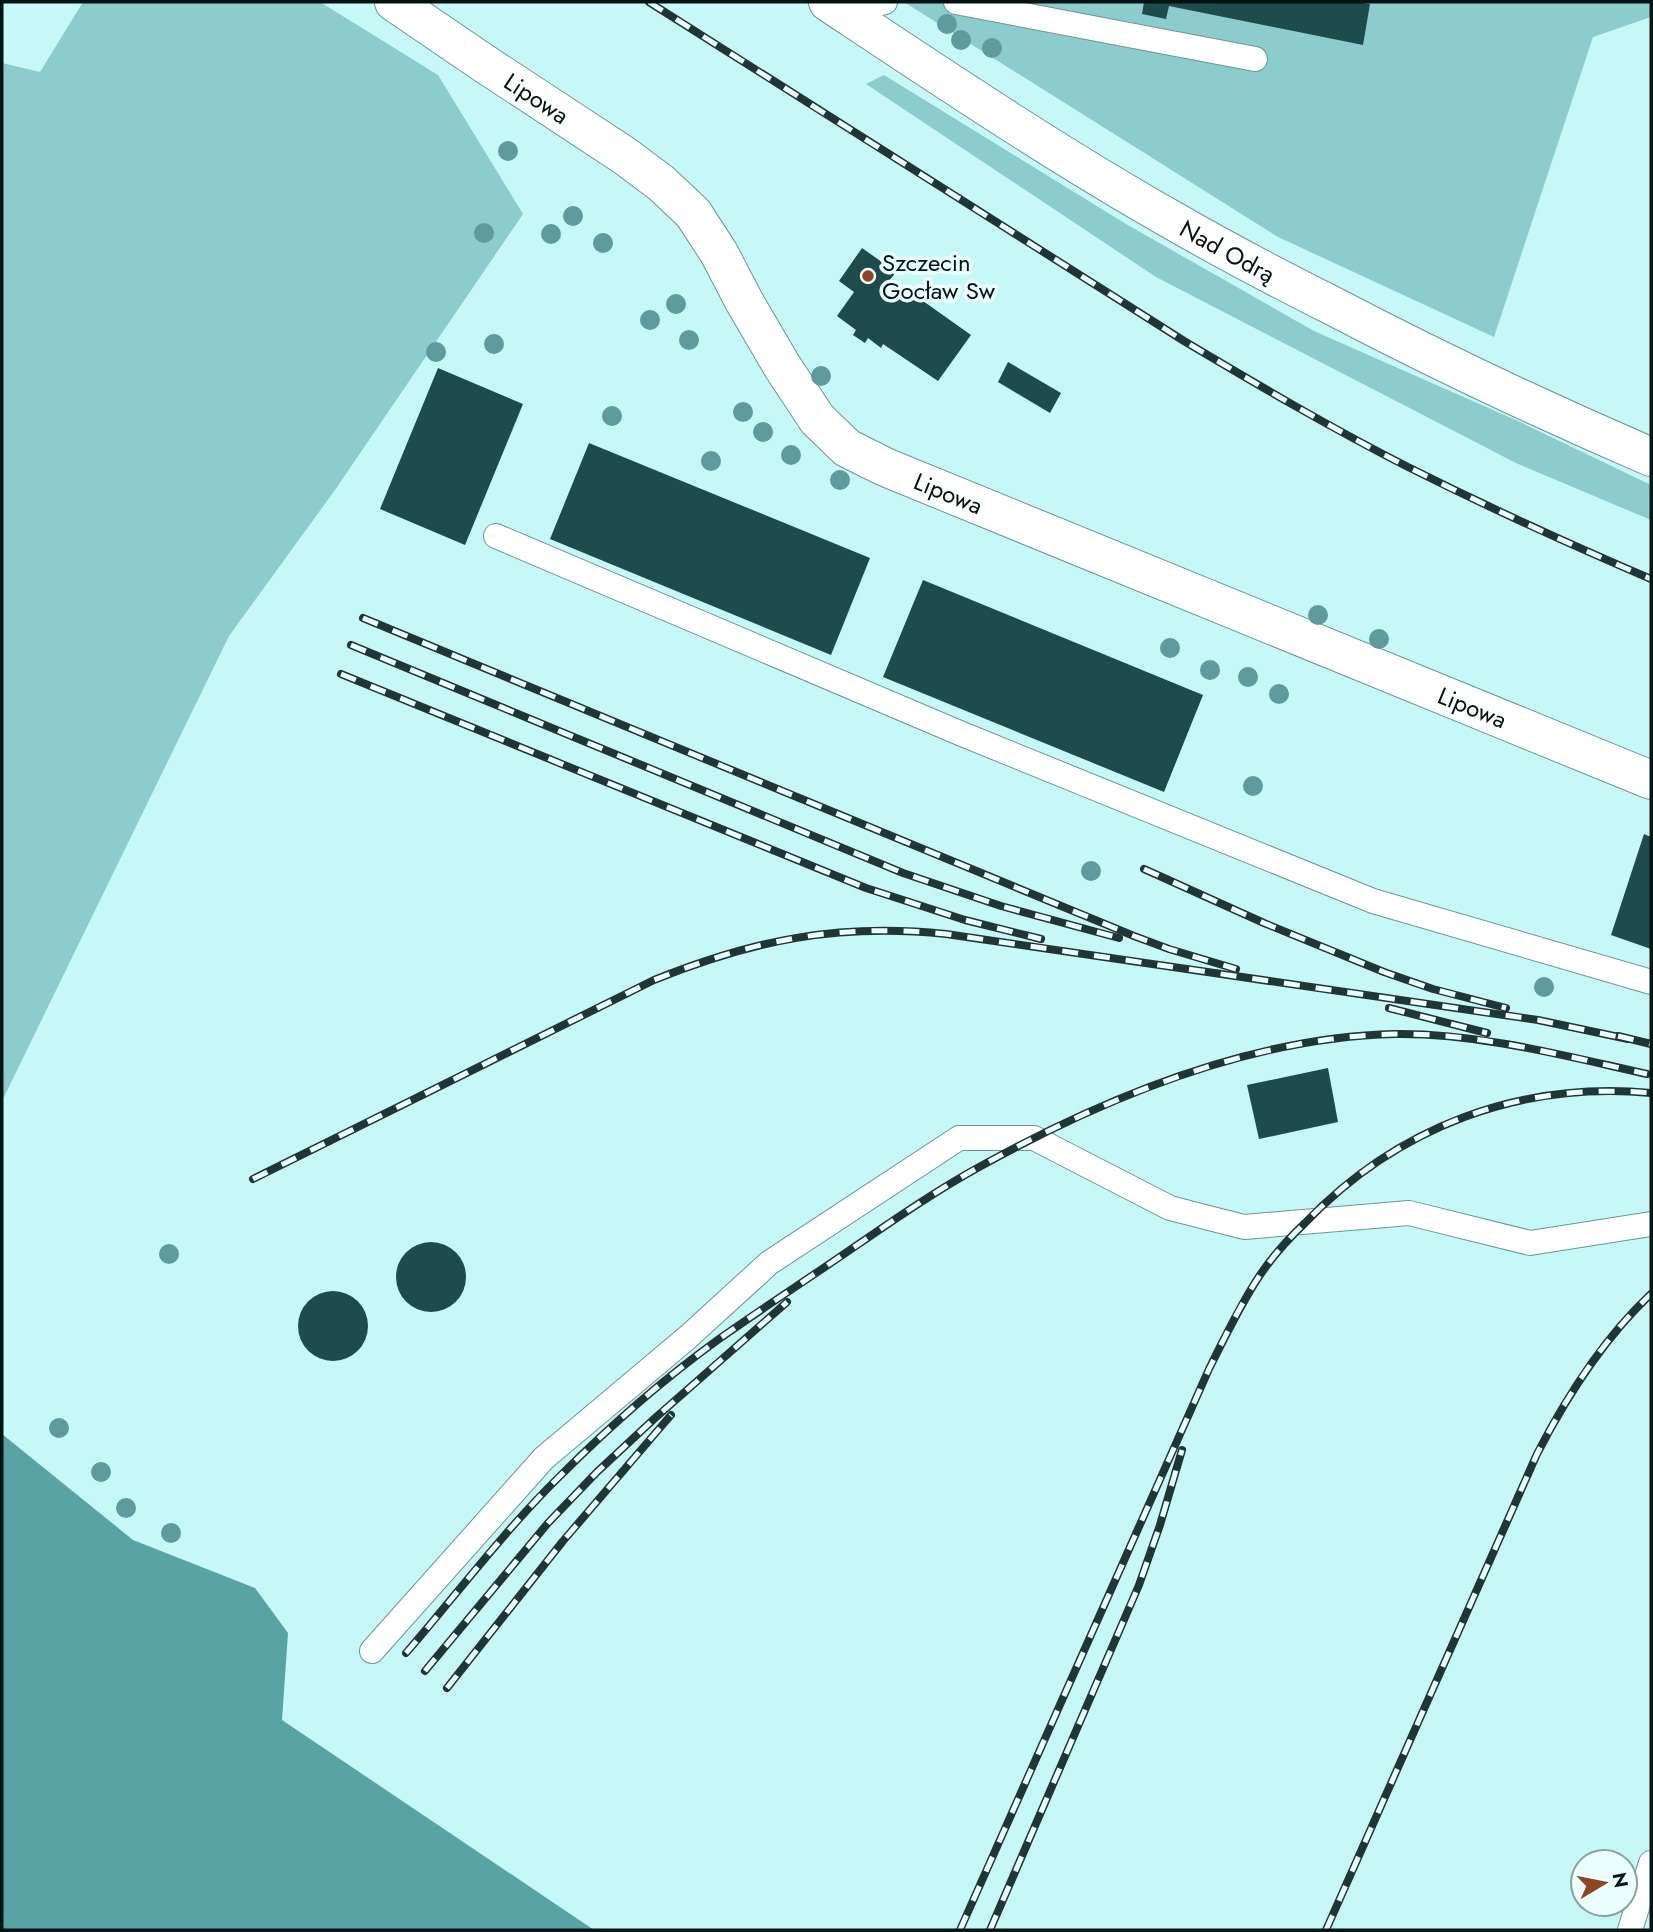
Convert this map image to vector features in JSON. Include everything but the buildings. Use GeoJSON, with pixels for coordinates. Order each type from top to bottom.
{"type":"FeatureCollection","features":[{"type":"Feature","properties":{"kind":"street","name":"Lipowa"},"geometry":{"type":"LineString","coordinates":[[394,2],[625,156],[661,183],[693,213],[719,253],[782,366],[817,419],[847,448],[885,467],[1651,780]]}},
{"type":"Feature","properties":{"kind":"street","name":"Nad Odrą"},"geometry":{"type":"LineString","coordinates":[[836,7],[1039,140],[1172,221],[1425,354],[1651,457]]}},
{"type":"Feature","properties":{"kind":"lane"},"geometry":{"type":"LineString","coordinates":[[836,7],[886,2]]}},
{"type":"Feature","properties":{"kind":"lane"},"geometry":{"type":"LineString","coordinates":[[956,2],[1255,59]]}},
{"type":"Feature","properties":{"kind":"lane"},"geometry":{"type":"LineString","coordinates":[[496,536],[949,728],[1373,901],[1651,982]]}},
{"type":"Feature","properties":{"kind":"lane"},"geometry":{"type":"LineString","coordinates":[[372,1651],[544,1458],[688,1337],[769,1263],[959,1139],[1034,1138],[1170,1208],[1244,1227],[1409,1213],[1530,1243],[1651,1224]]}},
{"type":"Feature","properties":{"kind":"lane"},"geometry":{"type":"LineString","coordinates":[[1630,1930],[1651,1863]]}},
{"type":"Feature","properties":{"kind":"shaded area"},"geometry":{"type":"Polygon","coordinates":[[[83,2],[320,2],[438,75],[523,214],[335,490],[229,636],[2,1101],[2,63],[40,72],[83,2]]]}},
{"type":"Feature","properties":{"kind":"shaded area"},"geometry":{"type":"Polygon","coordinates":[[[904,2],[1651,2],[1651,17],[1593,37],[1494,337],[1278,237],[904,2]]]}},
{"type":"Feature","properties":{"kind":"shaded area"},"geometry":{"type":"Polygon","coordinates":[[[884,75],[1126,224],[1314,331],[1518,421],[1651,485],[1651,520],[1516,463],[1156,277],[866,84],[884,75]]]}},
{"type":"Feature","properties":{"kind":"shaded area"},"geometry":{"type":"Polygon","coordinates":[[[2,1434],[133,1540],[255,1588],[288,1633],[282,1720],[594,1930],[2,1930],[2,1434]]]}},
{"type":"Feature","properties":{"kind":"railway"},"geometry":{"type":"LineString","coordinates":[[649,2],[1184,341],[1267,390],[1438,482],[1651,579]]}},
{"type":"Feature","properties":{"kind":"railway"},"geometry":{"type":"LineString","coordinates":[[363,618],[1134,936],[1236,969]]}},
{"type":"Feature","properties":{"kind":"railway"},"geometry":{"type":"LineString","coordinates":[[351,645],[903,873],[1001,906],[1119,938]]}},
{"type":"Feature","properties":{"kind":"railway"},"geometry":{"type":"LineString","coordinates":[[341,674],[866,888],[965,920],[1041,939]]}},
{"type":"Feature","properties":{"kind":"railway"},"geometry":{"type":"LineString","coordinates":[[1144,869],[1264,923],[1384,972],[1433,989],[1506,1008]]}},
{"type":"Feature","properties":{"kind":"railway"},"geometry":{"type":"LineString","coordinates":[[253,1179],[654,980],[726,954],[832,933],[906,931],[946,934],[1538,1020],[1628,1039]]}},
{"type":"Feature","properties":{"kind":"railway"},"geometry":{"type":"LineString","coordinates":[[1389,1008],[1487,1033]]}},
{"type":"Feature","properties":{"kind":"railway"},"geometry":{"type":"LineString","coordinates":[[406,1653],[538,1498],[617,1422],[677,1371],[745,1321],[940,1190],[1028,1141],[1078,1117],[1129,1095],[1234,1059],[1288,1046],[1341,1038],[1395,1034],[1459,1037],[1554,1053],[1647,1074]]}},
{"type":"Feature","properties":{"kind":"railway"},"geometry":{"type":"LineString","coordinates":[[1618,1036],[1651,1044]]}},
{"type":"Feature","properties":{"kind":"railway"},"geometry":{"type":"LineString","coordinates":[[960,1930],[1209,1369],[1246,1298],[1275,1254],[1341,1189],[1379,1160],[1420,1137],[1463,1118],[1508,1104],[1554,1095],[1602,1091],[1651,1093]]}},
{"type":"Feature","properties":{"kind":"railway"},"geometry":{"type":"LineString","coordinates":[[1326,1930],[1537,1454],[1587,1369],[1617,1330],[1651,1294]]}},
{"type":"Feature","properties":{"kind":"railway"},"geometry":{"type":"LineString","coordinates":[[425,1671],[548,1523],[597,1472],[787,1302]]}},
{"type":"Feature","properties":{"kind":"railway"},"geometry":{"type":"LineString","coordinates":[[447,1688],[563,1541],[671,1415]]}},
{"type":"Feature","properties":{"kind":"railway"},"geometry":{"type":"LineString","coordinates":[[990,1930],[1139,1585],[1182,1450]]}},
{"type":"Feature","properties":{"kind":"place","name":"Szczecin Gocław Sw"},"geometry":{"type":"Point","coordinates":[868,276]}}]}
